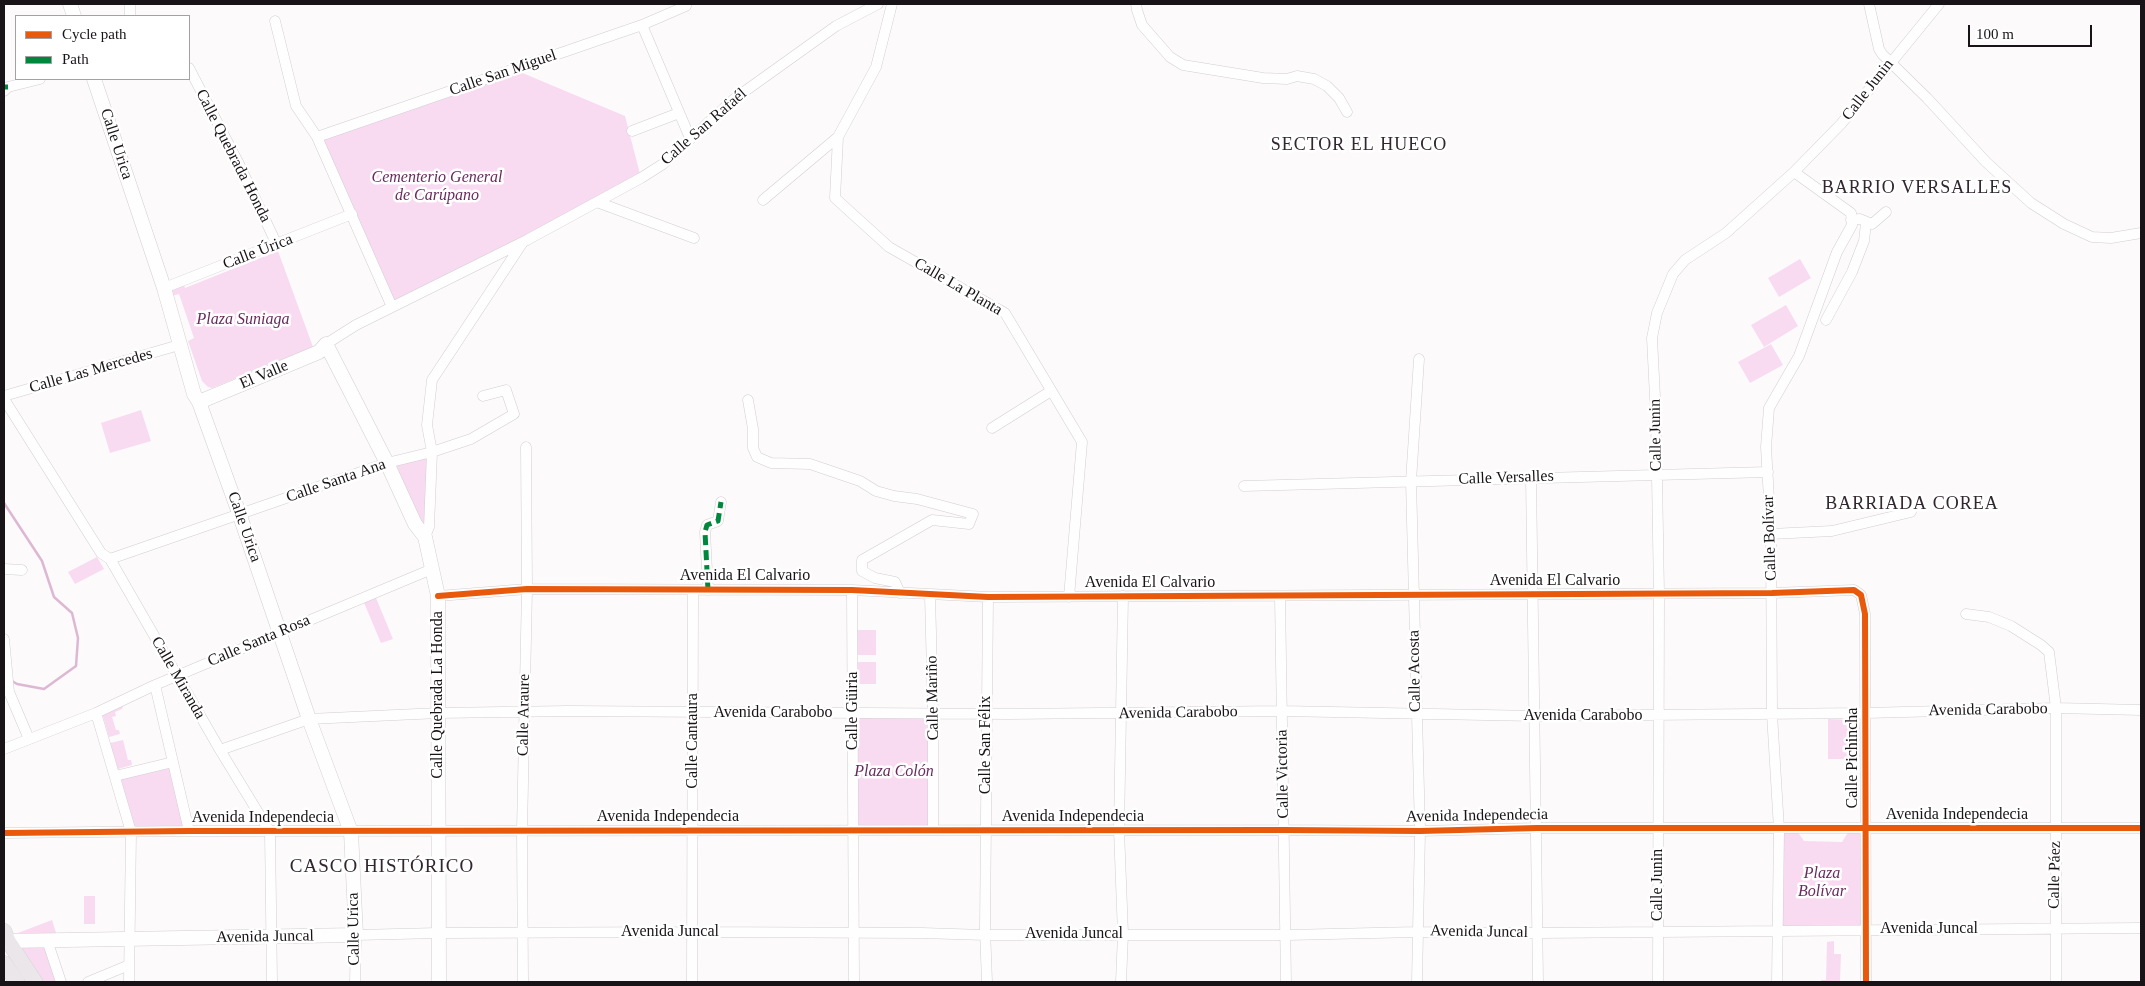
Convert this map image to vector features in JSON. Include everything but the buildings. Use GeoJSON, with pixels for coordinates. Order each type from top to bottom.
{"type":"FeatureCollection","features":[{"type":"Feature","properties":{"kind":"main road","name":"Calle Urica"},"geometry":{"type":"LineString","coordinates":[[94,80],[164,288],[194,394],[199,402],[239,513],[309,719],[351,832],[356,936]]}},
{"type":"Feature","properties":{"kind":"main road","name":"El Valle"},"geometry":{"type":"LineString","coordinates":[[199,402],[319,352],[326,344]]}},
{"type":"Feature","properties":{"kind":"main road","name":"Calle Quebrada La Honda"},"geometry":{"type":"LineString","coordinates":[[326,344],[387,463],[415,524],[425,537],[438,596],[439,982]]}},
{"type":"Feature","properties":{"kind":"main road","name":"Avenida Juncal"},"geometry":{"type":"LineString","coordinates":[[5,939],[356,936]]}},
{"type":"Feature","properties":{"kind":"main road"},"geometry":{"type":"LineString","coordinates":[[5,939],[34,982]]}},
{"type":"Feature","properties":{"kind":"main road"},"geometry":{"type":"LineString","coordinates":[[4,963],[17,982]]}},
{"type":"Feature","properties":{"kind":"street","name":"Calle San Miguel"},"geometry":{"type":"LineString","coordinates":[[317,137],[642,25],[688,4]]}},
{"type":"Feature","properties":{"kind":"street","name":"Calle San Rafaél"},"geometry":{"type":"LineString","coordinates":[[326,344],[356,324],[524,242],[663,164],[734,99],[758,81],[836,26],[878,4]]}},
{"type":"Feature","properties":{"kind":"street","name":"Calle La Planta"},"geometry":{"type":"LineString","coordinates":[[892,4],[876,67],[838,137],[835,198],[889,247],[1005,313],[1082,442],[1069,597]]}},
{"type":"Feature","properties":{"kind":"street"},"geometry":{"type":"LineString","coordinates":[[1136,4],[1142,25],[1170,57],[1183,65],[1263,78],[1287,79],[1297,76],[1314,79],[1327,86],[1339,98],[1347,112]]}},
{"type":"Feature","properties":{"kind":"street"},"geometry":{"type":"LineString","coordinates":[[1869,4],[1879,50],[1927,98],[1986,162],[2031,204],[2064,224],[2092,237],[2112,238],[2141,233]]}},
{"type":"Feature","properties":{"kind":"street","name":"Calle Junin"},"geometry":{"type":"LineString","coordinates":[[1658,982],[1659,594],[1652,338],[1657,313],[1673,274],[1685,260],[1726,233],[1794,172],[1841,124],[1939,4]]}},
{"type":"Feature","properties":{"kind":"street"},"geometry":{"type":"LineString","coordinates":[[275,22],[296,106],[317,137],[392,307]]}},
{"type":"Feature","properties":{"kind":"street"},"geometry":{"type":"LineString","coordinates":[[642,25],[690,138]]}},
{"type":"Feature","properties":{"kind":"street","name":"Calle Quebrada Honda"},"geometry":{"type":"LineString","coordinates":[[190,70],[239,164],[277,245]]}},
{"type":"Feature","properties":{"kind":"street"},"geometry":{"type":"LineString","coordinates":[[5,86],[35,80]]}},
{"type":"Feature","properties":{"kind":"street"},"geometry":{"type":"LineString","coordinates":[[632,131],[679,113]]}},
{"type":"Feature","properties":{"kind":"street"},"geometry":{"type":"LineString","coordinates":[[763,200],[838,137]]}},
{"type":"Feature","properties":{"kind":"street"},"geometry":{"type":"LineString","coordinates":[[1794,172],[1850,213],[1852,220],[1860,219],[1872,224],[1886,212]]}},
{"type":"Feature","properties":{"kind":"street"},"geometry":{"type":"LineString","coordinates":[[597,202],[694,238]]}},
{"type":"Feature","properties":{"kind":"street","name":"Calle Úrica"},"geometry":{"type":"LineString","coordinates":[[164,288],[352,214]]}},
{"type":"Feature","properties":{"kind":"street","name":"Calle Bolívar"},"geometry":{"type":"LineString","coordinates":[[1777,982],[1779,828],[1772,714],[1771,534],[1766,447],[1769,408],[1799,356],[1837,252],[1852,225],[1852,220]]}},
{"type":"Feature","properties":{"kind":"street"},"geometry":{"type":"LineString","coordinates":[[1826,320],[1852,272],[1864,241],[1866,223]]}},
{"type":"Feature","properties":{"kind":"street","name":"Calle San Rafaél"},"geometry":{"type":"LineString","coordinates":[[432,452],[427,425],[432,380],[524,242]]}},
{"type":"Feature","properties":{"kind":"street","name":"Calle Las Mercedes"},"geometry":{"type":"LineString","coordinates":[[4,398],[179,345]]}},
{"type":"Feature","properties":{"kind":"street","name":"Calle Acosta"},"geometry":{"type":"LineString","coordinates":[[1417,982],[1420,831],[1412,481],[1419,359]]}},
{"type":"Feature","properties":{"kind":"street","name":"Calle Santa Ana"},"geometry":{"type":"LineString","coordinates":[[110,559],[387,463],[432,452],[471,439],[514,414],[506,390],[483,396]]}},
{"type":"Feature","properties":{"kind":"street"},"geometry":{"type":"LineString","coordinates":[[992,428],[1051,391]]}},
{"type":"Feature","properties":{"kind":"street","name":"Calle Miranda"},"geometry":{"type":"LineString","coordinates":[[4,398],[101,553],[110,559],[220,750],[270,832]]}},
{"type":"Feature","properties":{"kind":"street"},"geometry":{"type":"LineString","coordinates":[[748,400],[753,429],[753,448],[757,457],[771,463],[810,464],[860,481],[876,491],[917,499],[973,514],[969,524],[932,520],[862,560],[862,571],[875,578],[895,582],[900,593]]}},
{"type":"Feature","properties":{"kind":"street","name":"Calle Araure"},"geometry":{"type":"LineString","coordinates":[[524,982],[522,831],[527,589],[526,448]]}},
{"type":"Feature","properties":{"kind":"street"},"geometry":{"type":"LineString","coordinates":[[425,537],[429,527],[432,452]]}},
{"type":"Feature","properties":{"kind":"street","name":"Calle Versalles"},"geometry":{"type":"LineString","coordinates":[[1244,486],[1657,473],[1768,472]]}},
{"type":"Feature","properties":{"kind":"street"},"geometry":{"type":"LineString","coordinates":[[1531,477],[1538,982]]}},
{"type":"Feature","properties":{"kind":"street"},"geometry":{"type":"LineString","coordinates":[[708,590],[705,532],[707,525],[718,521],[721,502]]}},
{"type":"Feature","properties":{"kind":"street"},"geometry":{"type":"LineString","coordinates":[[1771,534],[1832,530],[1911,512]]}},
{"type":"Feature","properties":{"kind":"street","name":"Calle Santa Rosa"},"geometry":{"type":"LineString","coordinates":[[4,750],[96,713],[155,685],[432,569]]}},
{"type":"Feature","properties":{"kind":"street"},"geometry":{"type":"LineString","coordinates":[[4,570],[22,570]]}},
{"type":"Feature","properties":{"kind":"street","name":"Avenida El Calvario"},"geometry":{"type":"LineString","coordinates":[[438,596],[527,589],[852,590],[988,597],[1659,594],[1854,590],[1860,595]]}},
{"type":"Feature","properties":{"kind":"street","name":"Calle Cantaura"},"geometry":{"type":"LineString","coordinates":[[692,982],[693,590]]}},
{"type":"Feature","properties":{"kind":"street","name":"Calle Güiria"},"geometry":{"type":"LineString","coordinates":[[852,590],[854,982]]}},
{"type":"Feature","properties":{"kind":"street","name":"Calle Mariño"},"geometry":{"type":"LineString","coordinates":[[930,594],[933,830]]}},
{"type":"Feature","properties":{"kind":"street","name":"Calle Pichincha"},"geometry":{"type":"LineString","coordinates":[[1860,595],[1866,614],[1866,982]]}},
{"type":"Feature","properties":{"kind":"street"},"geometry":{"type":"LineString","coordinates":[[1122,982],[1123,934],[1120,830],[1123,596]]}},
{"type":"Feature","properties":{"kind":"street","name":"Calle Victoria"},"geometry":{"type":"LineString","coordinates":[[1280,596],[1287,935],[1286,982]]}},
{"type":"Feature","properties":{"kind":"street","name":"Calle San Félix"},"geometry":{"type":"LineString","coordinates":[[987,982],[985,935],[988,597]]}},
{"type":"Feature","properties":{"kind":"street","name":"Calle Páez"},"geometry":{"type":"LineString","coordinates":[[1966,614],[1989,616],[2011,626],[2041,645],[2048,652],[2056,708],[2054,928],[2056,982]]}},
{"type":"Feature","properties":{"kind":"street"},"geometry":{"type":"LineString","coordinates":[[4,639],[9,692],[29,739]]}},
{"type":"Feature","properties":{"kind":"street"},"geometry":{"type":"LineString","coordinates":[[155,685],[188,831]]}},
{"type":"Feature","properties":{"kind":"street","name":"Avenida Carabobo"},"geometry":{"type":"LineString","coordinates":[[220,750],[309,719],[439,713],[933,712],[987,714],[1282,711],[1416,712],[1535,716],[1658,716],[2056,708],[2141,710]]}},
{"type":"Feature","properties":{"kind":"street"},"geometry":{"type":"LineString","coordinates":[[96,713],[131,832],[129,982]]}},
{"type":"Feature","properties":{"kind":"street"},"geometry":{"type":"LineString","coordinates":[[115,776],[172,762]]}},
{"type":"Feature","properties":{"kind":"street","name":"Avenida Independecia"},"geometry":{"type":"LineString","coordinates":[[4,834],[188,831],[1420,831],[1537,828],[2141,828]]}},
{"type":"Feature","properties":{"kind":"street"},"geometry":{"type":"LineString","coordinates":[[270,832],[272,982]]}},
{"type":"Feature","properties":{"kind":"street","name":"Avenida Juncal"},"geometry":{"type":"LineString","coordinates":[[356,936],[438,933],[692,932],[854,932],[985,935],[1287,935],[1417,932],[1538,933],[2141,928]]}},
{"type":"Feature","properties":{"kind":"street","name":"Calle Urica"},"geometry":{"type":"LineString","coordinates":[[355,982],[356,936]]}},
{"type":"Feature","properties":{"kind":"street"},"geometry":{"type":"LineString","coordinates":[[47,940],[61,982]]}},
{"type":"Feature","properties":{"kind":"street"},"geometry":{"type":"LineString","coordinates":[[88,982],[129,965]]}},
{"type":"Feature","properties":{"kind":"green space","name":"Cementerio General de Carúpano"},"geometry":{"type":"Polygon","coordinates":[[[513,69],[625,116],[641,178],[392,307],[317,137],[513,69]]]}},
{"type":"Feature","properties":{"kind":"green space","name":"Plaza Suniaga"},"geometry":{"type":"Polygon","coordinates":[[[278,251],[313,347],[212,388],[208,387],[202,381],[188,341],[194,338],[179,294],[172,296],[169,288],[183,282],[185,288],[278,251]]]}},
{"type":"Feature","properties":{"kind":"green space"},"geometry":{"type":"Polygon","coordinates":[[[1800,259],[1811,278],[1779,297],[1768,278],[1800,259]]]}},
{"type":"Feature","properties":{"kind":"green space"},"geometry":{"type":"Polygon","coordinates":[[[1786,305],[1798,326],[1764,347],[1751,325],[1786,305]]]}},
{"type":"Feature","properties":{"kind":"green space"},"geometry":{"type":"Polygon","coordinates":[[[1771,344],[1783,365],[1750,383],[1738,362],[1771,344]]]}},
{"type":"Feature","properties":{"kind":"green space"},"geometry":{"type":"Polygon","coordinates":[[[141,410],[151,441],[110,453],[101,423],[141,410]]]}},
{"type":"Feature","properties":{"kind":"green space"},"geometry":{"type":"Polygon","coordinates":[[[429,455],[424,532],[391,464],[429,455]]]}},
{"type":"Feature","properties":{"kind":"green space"},"geometry":{"type":"Polygon","coordinates":[[[97,557],[104,569],[75,584],[68,572],[97,557]]]}},
{"type":"Feature","properties":{"kind":"green space"},"geometry":{"type":"Polygon","coordinates":[[[374,593],[393,639],[381,643],[362,598],[374,593]]]}},
{"type":"Feature","properties":{"kind":"green space"},"geometry":{"type":"Polygon","coordinates":[[[856,630],[876,630],[876,655],[857,655],[856,630]]]}},
{"type":"Feature","properties":{"kind":"green space"},"geometry":{"type":"Polygon","coordinates":[[[857,662],[876,662],[876,684],[857,684],[857,662]]]}},
{"type":"Feature","properties":{"kind":"green space"},"geometry":{"type":"Polygon","coordinates":[[[124,704],[122,709],[115,712],[116,716],[112,717],[116,730],[119,730],[120,734],[109,737],[102,713],[124,704]]]}},
{"type":"Feature","properties":{"kind":"green space","name":"Plaza Colón"},"geometry":{"type":"Polygon","coordinates":[[[858,717],[931,718],[930,828],[857,826],[858,717]]]}},
{"type":"Feature","properties":{"kind":"green space"},"geometry":{"type":"Polygon","coordinates":[[[1828,719],[1858,720],[1860,723],[1861,759],[1828,759],[1828,719]]]}},
{"type":"Feature","properties":{"kind":"green space"},"geometry":{"type":"Polygon","coordinates":[[[123,740],[128,760],[131,760],[132,765],[118,769],[110,743],[123,740]]]}},
{"type":"Feature","properties":{"kind":"green space"},"geometry":{"type":"Polygon","coordinates":[[[173,762],[189,831],[131,832],[115,776],[173,762]]]}},
{"type":"Feature","properties":{"kind":"green space","name":"Plaza Bolívar"},"geometry":{"type":"Polygon","coordinates":[[[1783,831],[1797,831],[1804,841],[1842,842],[1849,831],[1862,831],[1864,925],[1779,926],[1783,831]]]}},
{"type":"Feature","properties":{"kind":"green space"},"geometry":{"type":"Polygon","coordinates":[[[84,896],[95,896],[95,924],[84,924],[84,896]]]}},
{"type":"Feature","properties":{"kind":"green space"},"geometry":{"type":"Polygon","coordinates":[[[52,920],[56,933],[18,933],[52,920]]]}},
{"type":"Feature","properties":{"kind":"green space"},"geometry":{"type":"Polygon","coordinates":[[[1834,941],[1834,954],[1841,954],[1840,981],[1861,982],[1821,982],[1821,980],[1826,980],[1827,942],[1834,941]]]}},
{"type":"Feature","properties":{"kind":"green space"},"geometry":{"type":"Polygon","coordinates":[[[44,942],[56,982],[36,982],[13,946],[44,942]]]}},
{"type":"Feature","properties":{"kind":"waterway"},"geometry":{"type":"LineString","coordinates":[[4,503],[42,561],[54,597],[72,613],[78,638],[76,666],[44,689],[17,684],[12,681]]}},
{"type":"Feature","properties":{"kind":"marked path"},"geometry":{"type":"LineString","coordinates":[[708,590],[705,532],[707,525],[718,521],[721,502]]}},
{"type":"Feature","properties":{"kind":"cycle path"},"geometry":{"type":"LineString","coordinates":[[438,596],[527,589],[852,590],[988,597],[1772,593],[1854,590],[1861,595],[1865,614],[1866,982]]}},
{"type":"Feature","properties":{"kind":"cycle path"},"geometry":{"type":"LineString","coordinates":[[4,833],[189,831],[1420,831],[1537,828],[2141,828]]}},
{"type":"Feature","properties":{"kind":"district","name":"SECTOR EL HUECO"},"geometry":{"type":"Point","coordinates":[1359,145]}},
{"type":"Feature","properties":{"kind":"district","name":"BARRIO VERSALLES"},"geometry":{"type":"Point","coordinates":[1917,188]}},
{"type":"Feature","properties":{"kind":"district","name":"BARRIADA COREA"},"geometry":{"type":"Point","coordinates":[1912,504]}},
{"type":"Feature","properties":{"kind":"district","name":"CASCO HISTÓRICO"},"geometry":{"type":"Point","coordinates":[382,867]}}]}
